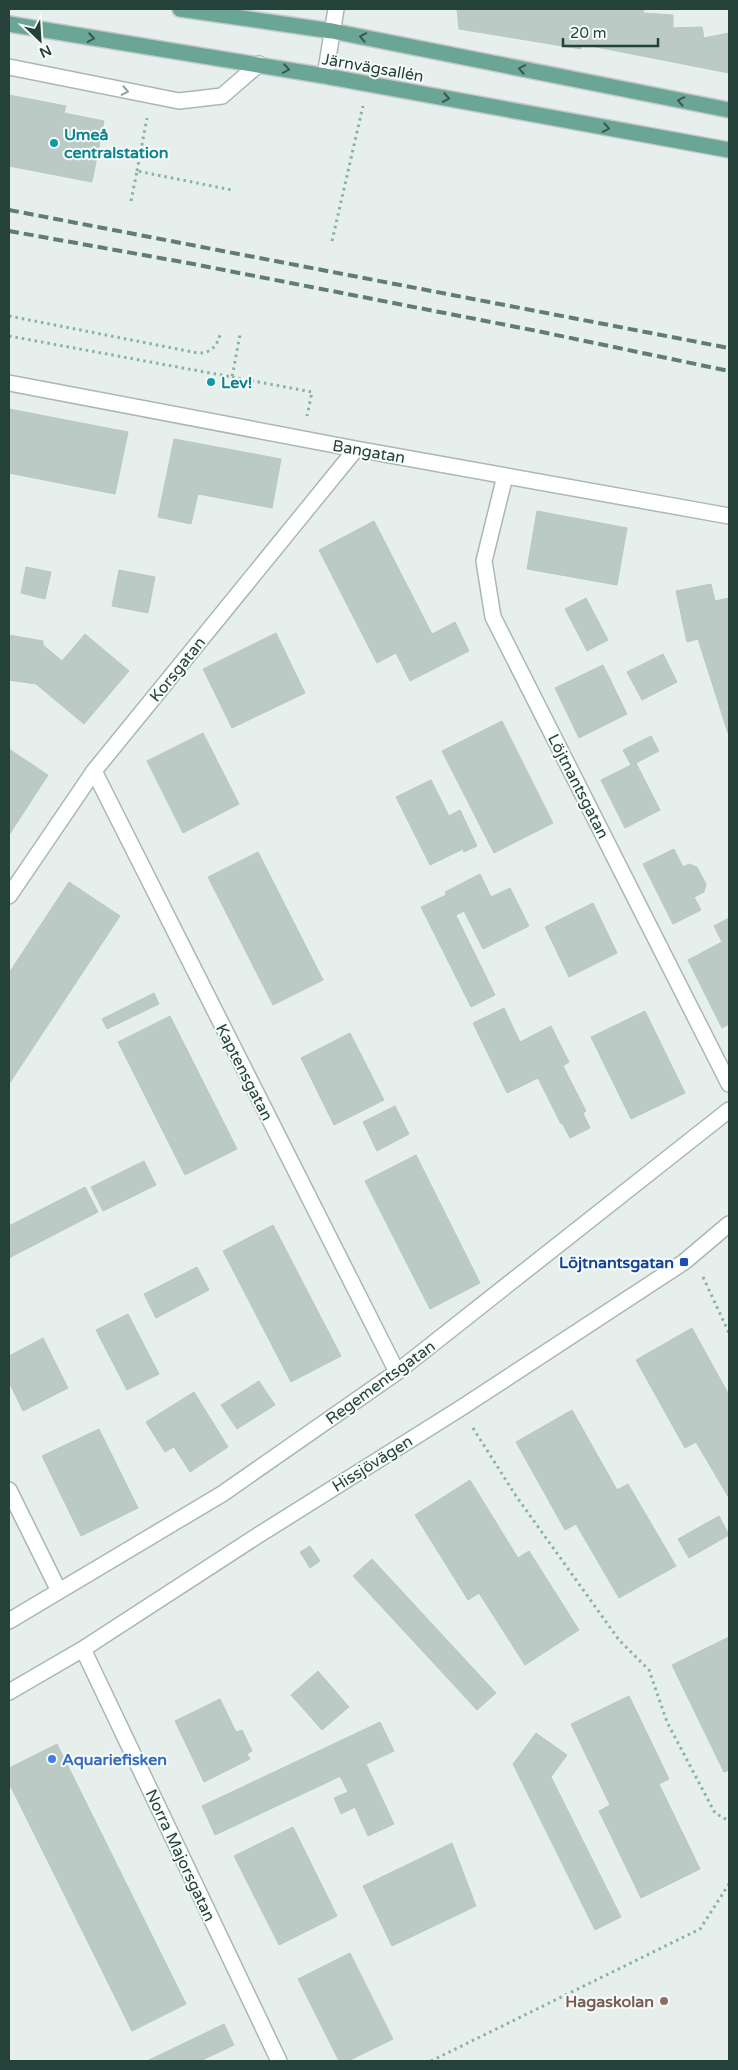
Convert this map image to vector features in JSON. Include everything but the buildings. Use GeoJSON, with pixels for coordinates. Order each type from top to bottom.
{"type":"FeatureCollection","features":[{"type":"Feature","properties":{"kind":"main road","name":"Järnvägsallén"},"geometry":{"type":"LineString","coordinates":[[180,9],[332,31],[729,110]]}},
{"type":"Feature","properties":{"kind":"main road","name":"Järnvägsallén"},"geometry":{"type":"LineString","coordinates":[[9,24],[259,64],[729,150]]}},
{"type":"Feature","properties":{"kind":"street"},"geometry":{"type":"LineString","coordinates":[[324,76],[336,9]]}},
{"type":"Feature","properties":{"kind":"street"},"geometry":{"type":"LineString","coordinates":[[9,67],[179,101],[222,96],[259,64]]}},
{"type":"Feature","properties":{"kind":"street","name":"Bangatan"},"geometry":{"type":"LineString","coordinates":[[9,383],[356,449],[729,516]]}},
{"type":"Feature","properties":{"kind":"street","name":"Korsgatan"},"geometry":{"type":"LineString","coordinates":[[9,896],[94,771],[356,449]]}},
{"type":"Feature","properties":{"kind":"street","name":"Löjtnantsgatan"},"geometry":{"type":"LineString","coordinates":[[505,476],[484,561],[493,617],[729,1084]]}},
{"type":"Feature","properties":{"kind":"street","name":"Kaptensgatan"},"geometry":{"type":"LineString","coordinates":[[94,771],[396,1372]]}},
{"type":"Feature","properties":{"kind":"street","name":"Regementsgatan"},"geometry":{"type":"LineString","coordinates":[[9,1621],[222,1494],[396,1372],[729,1110]]}},
{"type":"Feature","properties":{"kind":"street","name":"Hissjövägen"},"geometry":{"type":"LineString","coordinates":[[9,1692],[83,1649],[257,1536],[461,1408],[693,1255],[729,1224]]}},
{"type":"Feature","properties":{"kind":"street"},"geometry":{"type":"LineString","coordinates":[[9,1490],[59,1591]]}},
{"type":"Feature","properties":{"kind":"street","name":"Norra Majorsgatan"},"geometry":{"type":"LineString","coordinates":[[83,1649],[279,2061]]}},
{"type":"Feature","properties":{"kind":"path"},"geometry":{"type":"LineString","coordinates":[[131,202],[151,96]]}},
{"type":"Feature","properties":{"kind":"path"},"geometry":{"type":"LineString","coordinates":[[332,241],[363,102]]}},
{"type":"Feature","properties":{"kind":"path"},"geometry":{"type":"LineString","coordinates":[[138,171],[232,190]]}},
{"type":"Feature","properties":{"kind":"path"},"geometry":{"type":"LineString","coordinates":[[9,316],[198,353],[212,350],[218,343],[221,332]]}},
{"type":"Feature","properties":{"kind":"path"},"geometry":{"type":"LineString","coordinates":[[232,378],[240,335]]}},
{"type":"Feature","properties":{"kind":"path"},"geometry":{"type":"LineString","coordinates":[[9,336],[312,392]]}},
{"type":"Feature","properties":{"kind":"path"},"geometry":{"type":"LineString","coordinates":[[693,1255],[729,1333]]}},
{"type":"Feature","properties":{"kind":"path"},"geometry":{"type":"LineString","coordinates":[[461,1408],[516,1496],[619,1640],[649,1670],[667,1722],[715,1813],[729,1821]]}},
{"type":"Feature","properties":{"kind":"path"},"geometry":{"type":"LineString","coordinates":[[432,2061],[700,1929],[729,1884]]}},
{"type":"Feature","properties":{"kind":"railway"},"geometry":{"type":"LineString","coordinates":[[9,210],[729,348]]}},
{"type":"Feature","properties":{"kind":"railway"},"geometry":{"type":"LineString","coordinates":[[9,231],[188,263],[537,331],[729,371]]}},
{"type":"Feature","properties":{"kind":"place","name":"Umeå centralstation"},"geometry":{"type":"Point","coordinates":[54,143]}},
{"type":"Feature","properties":{"kind":"place","name":"Lev!"},"geometry":{"type":"Point","coordinates":[211,382]}},
{"type":"Feature","properties":{"kind":"place","name":"Löjtnantsgatan"},"geometry":{"type":"Point","coordinates":[684,1262]}},
{"type":"Feature","properties":{"kind":"place","name":"Aquariefisken"},"geometry":{"type":"Point","coordinates":[52,1759]}},
{"type":"Feature","properties":{"kind":"place","name":"Hagaskolan"},"geometry":{"type":"Point","coordinates":[664,2001]}}]}
